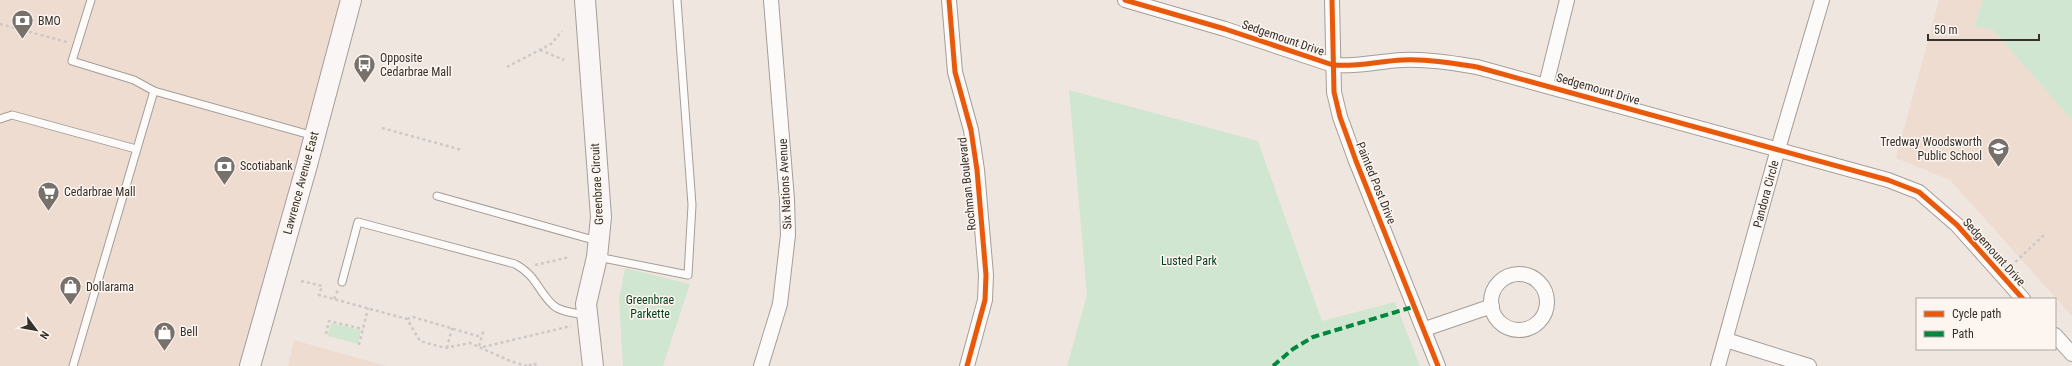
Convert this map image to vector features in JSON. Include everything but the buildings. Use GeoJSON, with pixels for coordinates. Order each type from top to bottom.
{"type":"FeatureCollection","features":[{"type":"Feature","properties":{"kind":"main road","name":"Lawrence Avenue East"},"geometry":{"type":"LineString","coordinates":[[250,366],[307,165],[351,0]]}},
{"type":"Feature","properties":{"kind":"main road","name":"Greenbrae Circuit"},"geometry":{"type":"LineString","coordinates":[[585,0],[601,217],[598,249],[588,290],[587,319],[593,366]]}},
{"type":"Feature","properties":{"kind":"street","name":"Six Nations Avenue"},"geometry":{"type":"LineString","coordinates":[[761,366],[780,304],[788,235],[787,200],[771,0]]}},
{"type":"Feature","properties":{"kind":"street","name":"Rochman Boulevard"},"geometry":{"type":"LineString","coordinates":[[949,0],[955,72],[971,130],[977,170],[986,274],[984,300],[967,366]]}},
{"type":"Feature","properties":{"kind":"street","name":"Sedgemount Drive"},"geometry":{"type":"LineString","coordinates":[[1125,0],[1225,29],[1333,65],[1351,66],[1403,60],[1445,61],[1546,85],[1888,180],[1919,192],[1957,225],[2022,298]]}},
{"type":"Feature","properties":{"kind":"street","name":"Painted Post Drive"},"geometry":{"type":"LineString","coordinates":[[1332,0],[1334,92],[1348,139],[1425,329],[1438,366]]}},
{"type":"Feature","properties":{"kind":"street"},"geometry":{"type":"LineString","coordinates":[[1546,85],[1567,0]]}},
{"type":"Feature","properties":{"kind":"street","name":"Pandora Circle"},"geometry":{"type":"LineString","coordinates":[[1718,366],[1778,149],[1822,0]]}},
{"type":"Feature","properties":{"kind":"street"},"geometry":{"type":"LineString","coordinates":[[1513,274],[1530,275],[1541,283],[1547,294],[1547,310],[1537,325],[1523,331],[1505,328],[1495,318],[1492,306],[1492,296],[1499,282],[1513,274]]}},
{"type":"Feature","properties":{"kind":"street"},"geometry":{"type":"LineString","coordinates":[[1425,329],[1492,306]]}},
{"type":"Feature","properties":{"kind":"street"},"geometry":{"type":"LineString","coordinates":[[2056,336],[2072,354]]}},
{"type":"Feature","properties":{"kind":"street"},"geometry":{"type":"LineString","coordinates":[[1726,340],[1809,366]]}},
{"type":"Feature","properties":{"kind":"lane"},"geometry":{"type":"LineString","coordinates":[[91,0],[72,61],[134,80],[154,91],[314,136]]}},
{"type":"Feature","properties":{"kind":"lane"},"geometry":{"type":"LineString","coordinates":[[437,196],[598,249],[688,275],[692,205],[677,0]]}},
{"type":"Feature","properties":{"kind":"lane"},"geometry":{"type":"LineString","coordinates":[[73,366],[154,91]]}},
{"type":"Feature","properties":{"kind":"lane"},"geometry":{"type":"LineString","coordinates":[[0,119],[12,115],[136,149]]}},
{"type":"Feature","properties":{"kind":"lane"},"geometry":{"type":"LineString","coordinates":[[342,282],[358,222],[515,264],[522,268],[538,283],[553,306],[587,319]]}},
{"type":"Feature","properties":{"kind":"path"},"geometry":{"type":"LineString","coordinates":[[0,24],[77,45]]}},
{"type":"Feature","properties":{"kind":"path"},"geometry":{"type":"LineString","coordinates":[[507,67],[550,44],[562,31]]}},
{"type":"Feature","properties":{"kind":"path"},"geometry":{"type":"LineString","coordinates":[[539,50],[564,60]]}},
{"type":"Feature","properties":{"kind":"path"},"geometry":{"type":"LineString","coordinates":[[382,128],[462,150]]}},
{"type":"Feature","properties":{"kind":"path"},"geometry":{"type":"LineString","coordinates":[[2001,274],[2044,235]]}},
{"type":"Feature","properties":{"kind":"path"},"geometry":{"type":"LineString","coordinates":[[522,268],[570,257]]}},
{"type":"Feature","properties":{"kind":"path"},"geometry":{"type":"LineString","coordinates":[[301,281],[322,286],[319,295],[407,319],[413,317],[482,337]]}},
{"type":"Feature","properties":{"kind":"path"},"geometry":{"type":"LineString","coordinates":[[359,345],[368,308]]}},
{"type":"Feature","properties":{"kind":"path"},"geometry":{"type":"LineString","coordinates":[[407,319],[420,341],[447,348],[470,343],[482,347],[510,361],[528,366],[533,363],[538,366]]}},
{"type":"Feature","properties":{"kind":"path"},"geometry":{"type":"LineString","coordinates":[[482,347],[564,327],[587,319]]}},
{"type":"Feature","properties":{"kind":"path"},"geometry":{"type":"LineString","coordinates":[[326,334],[329,321],[363,329]]}},
{"type":"Feature","properties":{"kind":"path"},"geometry":{"type":"LineString","coordinates":[[447,348],[452,328]]}},
{"type":"Feature","properties":{"kind":"path"},"geometry":{"type":"LineString","coordinates":[[479,346],[484,329]]}},
{"type":"Feature","properties":{"kind":"shaded area"},"geometry":{"type":"Polygon","coordinates":[[[0,0],[351,0],[250,366],[0,366],[0,0]]]}},
{"type":"Feature","properties":{"kind":"shaded area","name":"Tredway Woodsworth Public School"},"geometry":{"type":"Polygon","coordinates":[[[1939,0],[1983,0],[1974,27],[1992,29],[2072,120],[2072,316],[1950,180],[1896,158],[1939,0]]]}},
{"type":"Feature","properties":{"kind":"shaded area"},"geometry":{"type":"Polygon","coordinates":[[[294,340],[386,366],[288,366],[294,340]]]}},
{"type":"Feature","properties":{"kind":"green space"},"geometry":{"type":"Polygon","coordinates":[[[1983,0],[2072,0],[2072,120],[1992,29],[1974,27],[1983,0]]]}},
{"type":"Feature","properties":{"kind":"green space","name":"Lusted Park"},"geometry":{"type":"Polygon","coordinates":[[[1069,90],[1258,141],[1322,321],[1395,302],[1420,366],[1067,366],[1087,295],[1069,90]]]}},
{"type":"Feature","properties":{"kind":"green space","name":"Greenbrae Parkette"},"geometry":{"type":"Polygon","coordinates":[[[625,268],[690,284],[663,366],[623,366],[619,300],[625,268]]]}},
{"type":"Feature","properties":{"kind":"green space"},"geometry":{"type":"Polygon","coordinates":[[[331,323],[361,330],[358,344],[328,336],[331,323]]]}},
{"type":"Feature","properties":{"kind":"marked path"},"geometry":{"type":"LineString","coordinates":[[1273,366],[1293,349],[1313,337],[1416,306]]}},
{"type":"Feature","properties":{"kind":"cycle path"},"geometry":{"type":"LineString","coordinates":[[949,0],[955,72],[971,130],[977,170],[986,275],[985,300],[967,366]]}},
{"type":"Feature","properties":{"kind":"cycle path"},"geometry":{"type":"LineString","coordinates":[[1125,0],[1225,29],[1333,65],[1422,60],[1477,67],[1888,180],[1919,192],[1957,225],[2022,298]]}},
{"type":"Feature","properties":{"kind":"cycle path"},"geometry":{"type":"LineString","coordinates":[[1332,0],[1334,92],[1340,117],[1356,161],[1438,366]]}},
{"type":"Feature","properties":{"kind":"place","name":"BMO"},"geometry":{"type":"Point","coordinates":[22,40]}},
{"type":"Feature","properties":{"kind":"place","name":"Opposite Cedarbrae Mall"},"geometry":{"type":"Point","coordinates":[364,84]}},
{"type":"Feature","properties":{"kind":"place","name":"Tredway Woodsworth Public School"},"geometry":{"type":"Point","coordinates":[1998,168]}},
{"type":"Feature","properties":{"kind":"place","name":"Scotiabank"},"geometry":{"type":"Point","coordinates":[225,186]}},
{"type":"Feature","properties":{"kind":"place","name":"Cedarbrae Mall"},"geometry":{"type":"Point","coordinates":[49,212]}},
{"type":"Feature","properties":{"kind":"place","name":"Dollarama"},"geometry":{"type":"Point","coordinates":[70,306]}},
{"type":"Feature","properties":{"kind":"place","name":"Bell"},"geometry":{"type":"Point","coordinates":[164,352]}}]}
